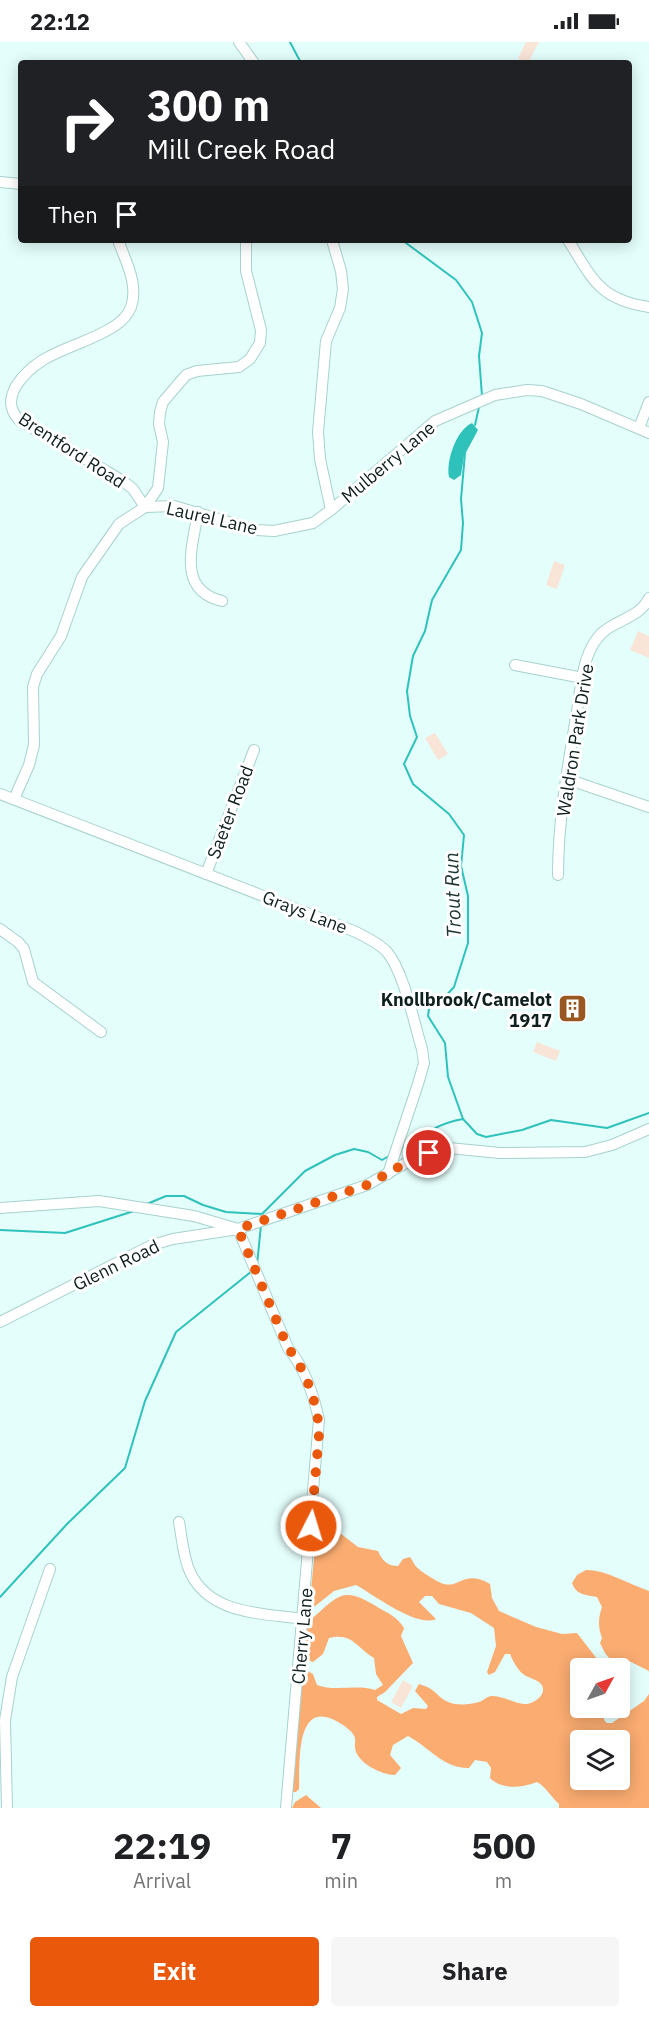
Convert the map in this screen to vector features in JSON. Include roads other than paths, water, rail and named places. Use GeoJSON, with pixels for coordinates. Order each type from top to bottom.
{"type":"FeatureCollection","features":[{"type":"Feature","properties":{"kind":"street"},"geometry":{"type":"LineString","coordinates":[[238,42],[252,60]]}},
{"type":"Feature","properties":{"kind":"street"},"geometry":{"type":"LineString","coordinates":[[0,182],[18,184]]}},
{"type":"Feature","properties":{"kind":"street","name":"Brentford Road"},"geometry":{"type":"LineString","coordinates":[[119,243],[133,283],[132,303],[127,315],[110,330],[43,360],[18,385],[10,403],[19,420],[123,481],[133,489],[145,507]]}},
{"type":"Feature","properties":{"kind":"street"},"geometry":{"type":"LineString","coordinates":[[145,507],[158,488],[163,442],[159,424],[163,402],[186,375],[197,371],[239,367],[250,359],[260,343],[261,330],[246,270],[246,243]]}},
{"type":"Feature","properties":{"kind":"street"},"geometry":{"type":"LineString","coordinates":[[331,510],[320,459],[318,432],[327,340],[340,308],[343,289],[333,243]]}},
{"type":"Feature","properties":{"kind":"street"},"geometry":{"type":"LineString","coordinates":[[570,243],[601,290],[625,301],[649,307]]}},
{"type":"Feature","properties":{"kind":"street","name":"Mulberry Lane"},"geometry":{"type":"LineString","coordinates":[[331,510],[435,421],[482,400],[514,392],[542,391],[644,430]]}},
{"type":"Feature","properties":{"kind":"street"},"geometry":{"type":"LineString","coordinates":[[644,430],[649,402]]}},
{"type":"Feature","properties":{"kind":"street","name":"Laurel Lane"},"geometry":{"type":"LineString","coordinates":[[14,799],[34,745],[33,687],[39,668],[61,636],[78,585],[86,569],[119,524],[145,507],[174,506],[256,530],[274,531],[313,523],[331,510]]}},
{"type":"Feature","properties":{"kind":"street"},"geometry":{"type":"LineString","coordinates":[[198,512],[190,571],[195,584],[201,591],[222,601]]}},
{"type":"Feature","properties":{"kind":"street","name":"Waldron Park Drive"},"geometry":{"type":"LineString","coordinates":[[558,876],[559,841],[567,779],[583,678],[592,646],[610,626],[639,611],[649,598]]}},
{"type":"Feature","properties":{"kind":"street"},"geometry":{"type":"LineString","coordinates":[[515,665],[583,678]]}},
{"type":"Feature","properties":{"kind":"street","name":"Saeter Road"},"geometry":{"type":"LineString","coordinates":[[206,874],[254,750]]}},
{"type":"Feature","properties":{"kind":"street"},"geometry":{"type":"LineString","coordinates":[[567,779],[649,807]]}},
{"type":"Feature","properties":{"kind":"street","name":"Grays Lane"},"geometry":{"type":"LineString","coordinates":[[0,794],[356,932],[374,941],[387,952],[396,967],[422,1049],[424,1063],[388,1174]]}},
{"type":"Feature","properties":{"kind":"street"},"geometry":{"type":"LineString","coordinates":[[0,929],[24,949],[33,982],[101,1032]]}},
{"type":"Feature","properties":{"kind":"street","name":"Glenn Road"},"geometry":{"type":"LineString","coordinates":[[0,1322],[152,1245],[173,1239],[238,1229],[263,1221],[367,1185],[413,1159],[449,1149],[500,1152],[585,1152],[612,1145],[649,1129]]}},
{"type":"Feature","properties":{"kind":"street"},"geometry":{"type":"LineString","coordinates":[[0,1208],[99,1202],[194,1216],[238,1229]]}},
{"type":"Feature","properties":{"kind":"street","name":"Cherry Lane"},"geometry":{"type":"LineString","coordinates":[[238,1229],[288,1348],[296,1358],[316,1406],[319,1420],[286,1808]]}},
{"type":"Feature","properties":{"kind":"street"},"geometry":{"type":"LineString","coordinates":[[178,1522],[189,1569],[203,1590],[217,1602],[233,1609],[303,1619]]}},
{"type":"Feature","properties":{"kind":"street"},"geometry":{"type":"LineString","coordinates":[[7,1808],[5,1720],[12,1677],[50,1569]]}},
{"type":"Feature","properties":{"kind":"water"},"geometry":{"type":"Polygon","coordinates":[[[472,423],[478,430],[464,456],[461,475],[454,480],[449,477],[448,470],[453,447],[461,432],[472,423]]]}},
{"type":"Feature","properties":{"kind":"waterway","name":"Trout Run"},"geometry":{"type":"LineString","coordinates":[[290,42],[299,60]]}},
{"type":"Feature","properties":{"kind":"waterway","name":"Trout Run"},"geometry":{"type":"LineString","coordinates":[[406,243],[456,280],[472,302],[482,333],[479,356],[482,396]]}},
{"type":"Feature","properties":{"kind":"waterway","name":"Trout Run"},"geometry":{"type":"LineString","coordinates":[[475,425],[479,407]]}},
{"type":"Feature","properties":{"kind":"waterway","name":"Trout Run"},"geometry":{"type":"LineString","coordinates":[[465,453],[461,499],[463,523],[461,550],[432,600],[425,631],[413,656],[407,691],[410,716],[417,737],[404,764],[413,784],[449,814],[464,835],[461,866],[468,896],[468,943],[454,987],[442,1000],[429,1009],[428,1016],[445,1043],[448,1077],[463,1119],[477,1134],[486,1137],[522,1130],[551,1120],[607,1128],[649,1113]]}},
{"type":"Feature","properties":{"kind":"waterway"},"geometry":{"type":"LineString","coordinates":[[402,1148],[438,1127],[463,1119]]}},
{"type":"Feature","properties":{"kind":"waterway"},"geometry":{"type":"LineString","coordinates":[[147,1204],[166,1196],[184,1196],[226,1212],[262,1214],[305,1171],[335,1155],[354,1149],[368,1152],[382,1160],[389,1156]]}},
{"type":"Feature","properties":{"kind":"waterway"},"geometry":{"type":"LineString","coordinates":[[0,1230],[65,1233],[134,1211]]}},
{"type":"Feature","properties":{"kind":"waterway"},"geometry":{"type":"LineString","coordinates":[[257,1265],[261,1225]]}},
{"type":"Feature","properties":{"kind":"waterway"},"geometry":{"type":"LineString","coordinates":[[0,1597],[67,1524],[125,1468],[145,1401],[176,1332],[252,1271]]}},
{"type":"Feature","properties":{"kind":"place","name":"Knollbrook/Camelot 1917"},"geometry":{"type":"Point","coordinates":[573,1009]}}]}
